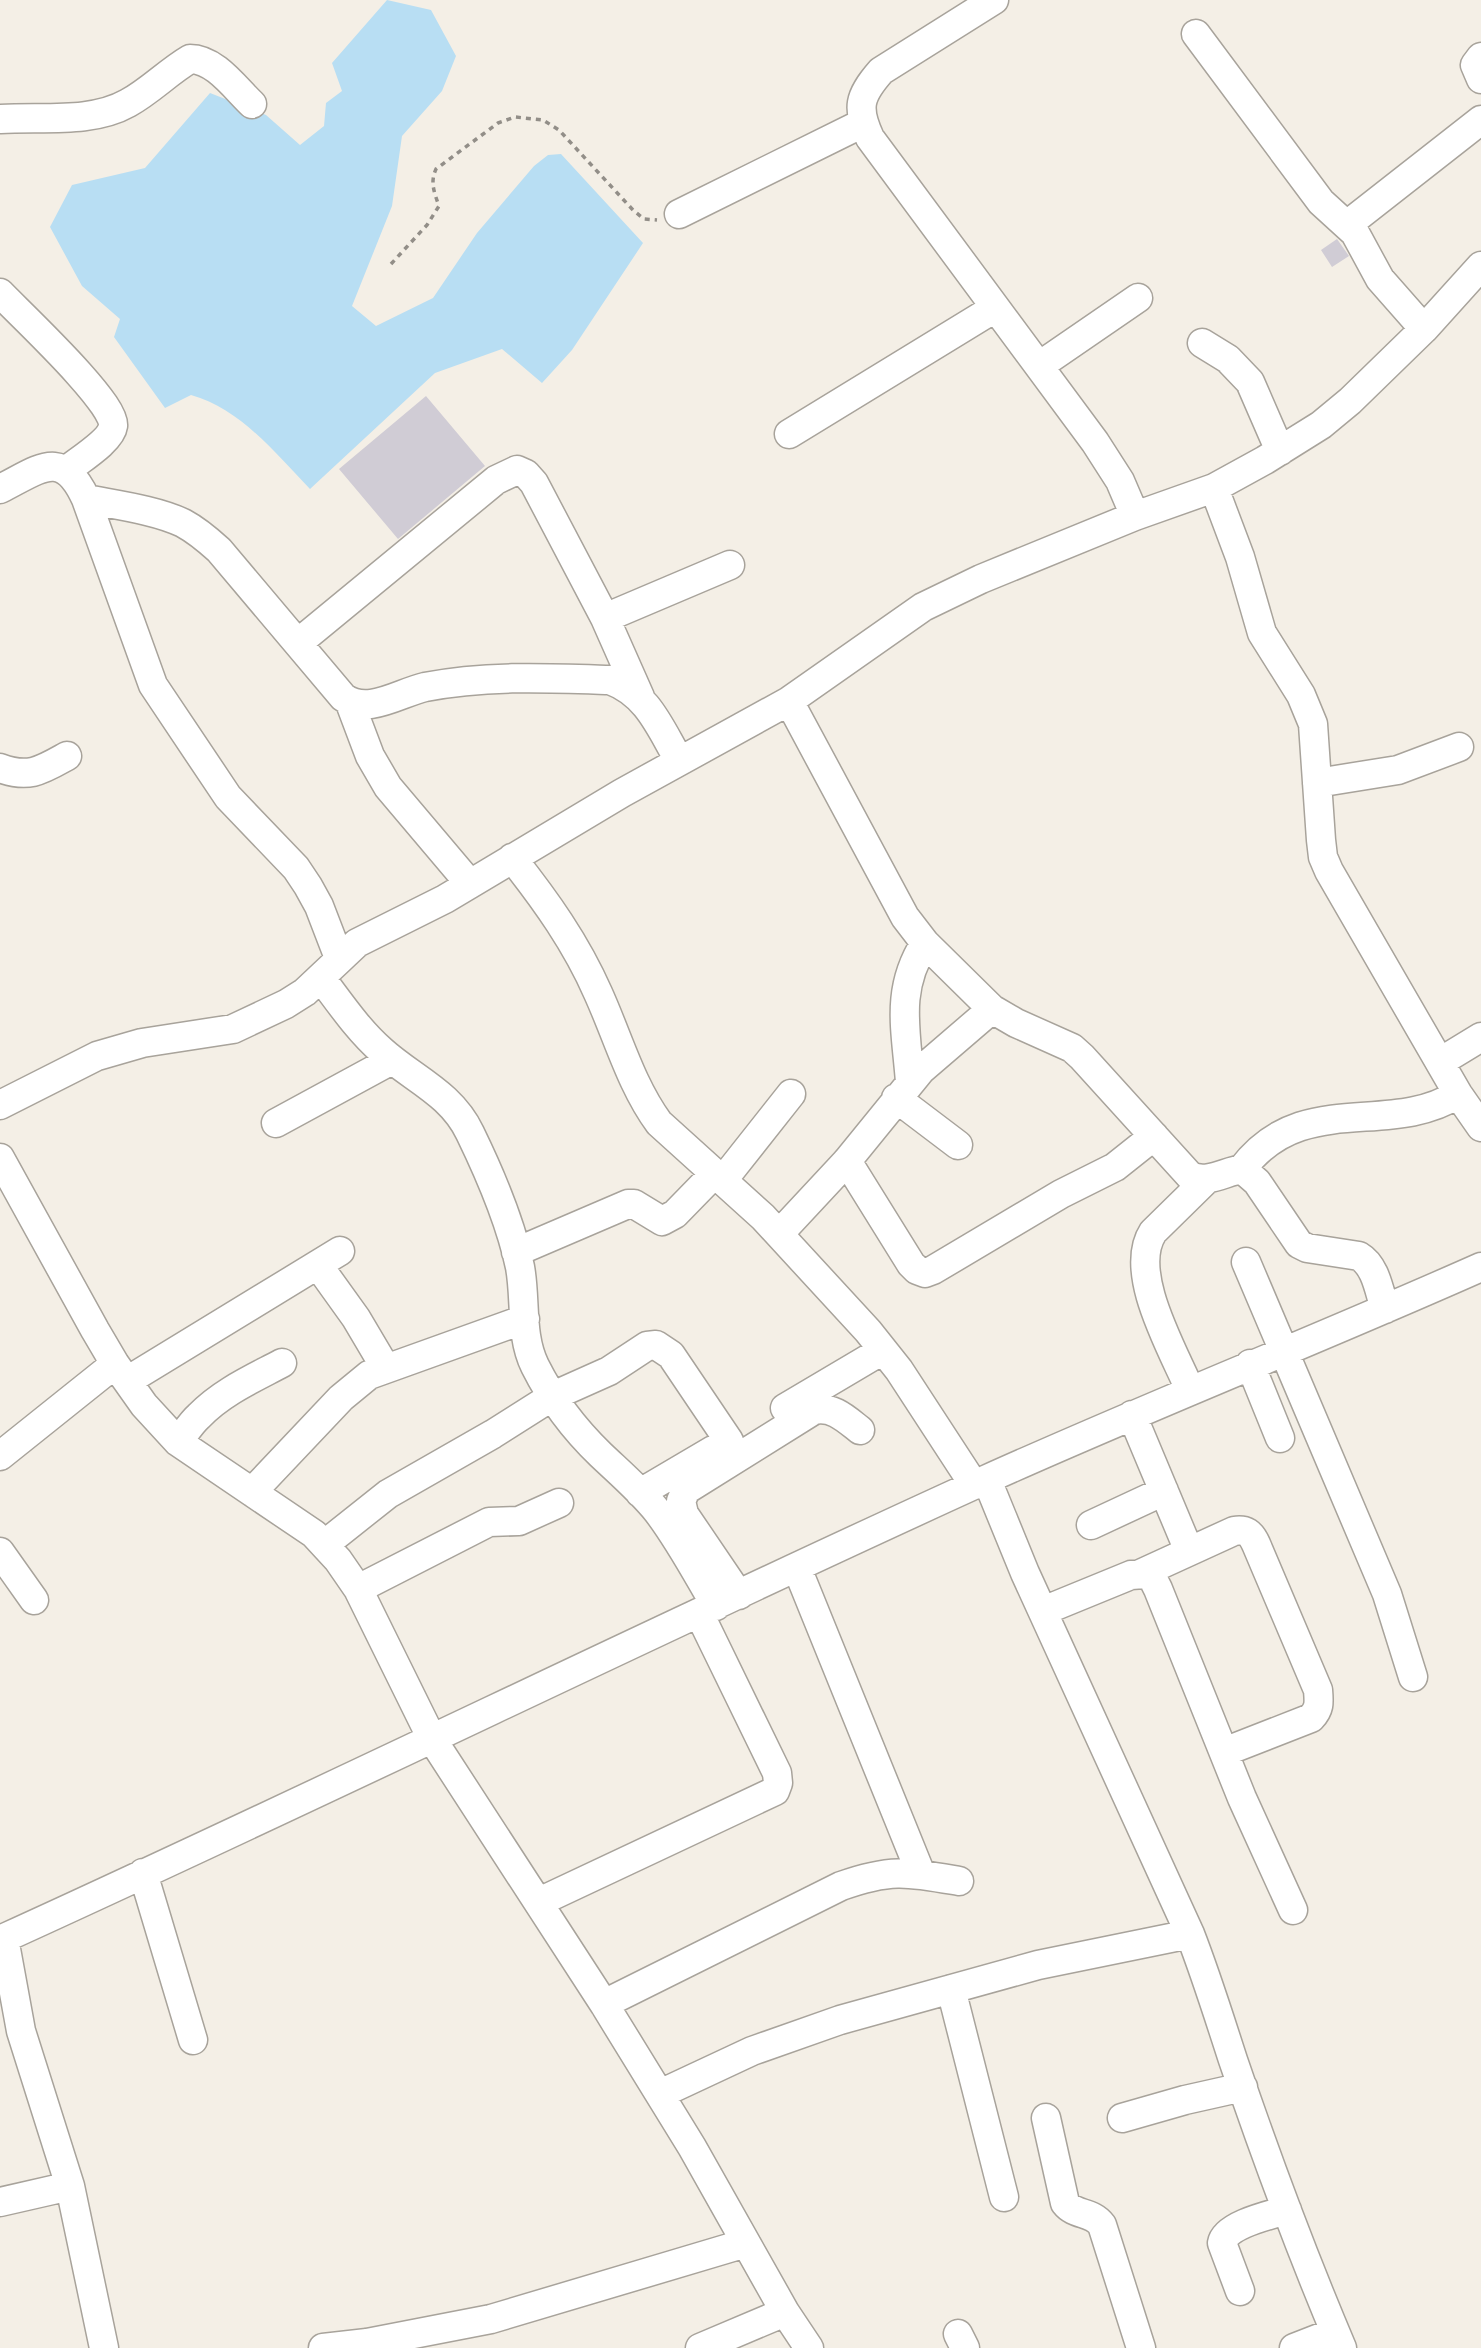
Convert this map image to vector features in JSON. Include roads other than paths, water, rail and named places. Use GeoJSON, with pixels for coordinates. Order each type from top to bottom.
{"type":"FeatureCollection","features":[{"type":"Feature","properties":{"kind":"street"},"geometry":{"type":"LineString","coordinates":[[994,0],[881,71],[867,86],[860,106],[863,123],[870,138],[1109,462],[1135,516]]}},
{"type":"Feature","properties":{"kind":"street"},"geometry":{"type":"LineString","coordinates":[[1196,34],[1321,202],[1355,233],[1380,279],[1424,329]]}},
{"type":"Feature","properties":{"kind":"street"},"geometry":{"type":"LineString","coordinates":[[1481,57],[1475,65],[1481,79]]}},
{"type":"Feature","properties":{"kind":"street"},"geometry":{"type":"LineString","coordinates":[[0,119],[89,116],[110,111],[141,96],[190,59],[200,59],[210,64],[252,104]]}},
{"type":"Feature","properties":{"kind":"street"},"geometry":{"type":"LineString","coordinates":[[1347,225],[1481,120]]}},
{"type":"Feature","properties":{"kind":"street"},"geometry":{"type":"LineString","coordinates":[[679,214],[863,123]]}},
{"type":"Feature","properties":{"kind":"street"},"geometry":{"type":"LineString","coordinates":[[0,1105],[97,1056],[120,1048],[233,1029],[286,1004],[368,936],[470,884],[680,760],[789,701],[894,626],[941,598],[1135,516],[1214,488],[1280,452],[1321,425],[1350,401],[1424,329],[1481,266]]}},
{"type":"Feature","properties":{"kind":"street"},"geometry":{"type":"LineString","coordinates":[[0,293],[66,360],[111,413],[114,424],[110,434],[67,470]]}},
{"type":"Feature","properties":{"kind":"street"},"geometry":{"type":"LineString","coordinates":[[1039,366],[1138,298]]}},
{"type":"Feature","properties":{"kind":"street"},"geometry":{"type":"LineString","coordinates":[[789,434],[995,308]]}},
{"type":"Feature","properties":{"kind":"street"},"geometry":{"type":"LineString","coordinates":[[1202,343],[1228,359],[1250,382],[1280,452]]}},
{"type":"Feature","properties":{"kind":"street"},"geometry":{"type":"LineString","coordinates":[[0,489],[36,471],[54,466],[67,470],[78,481],[153,685],[228,797],[296,868],[308,886],[319,906],[330,968],[354,1021],[392,1060],[448,1100],[470,1131],[504,1214],[516,1252],[524,1289],[525,1334],[534,1364],[581,1434],[657,1510],[718,1605]]}},
{"type":"Feature","properties":{"kind":"street"},"geometry":{"type":"LineString","coordinates":[[298,643],[496,480],[517,470],[527,474],[534,483],[605,618],[640,697],[680,760]]}},
{"type":"Feature","properties":{"kind":"street"},"geometry":{"type":"LineString","coordinates":[[1214,488],[1240,557],[1262,634],[1301,695],[1310,716],[1323,857],[1458,1094],[1481,1128]]}},
{"type":"Feature","properties":{"kind":"street"},"geometry":{"type":"LineString","coordinates":[[86,499],[163,516],[182,523],[219,550],[350,703],[370,756],[388,787],[470,884]]}},
{"type":"Feature","properties":{"kind":"street"},"geometry":{"type":"LineString","coordinates":[[605,618],[730,565]]}},
{"type":"Feature","properties":{"kind":"street"},"geometry":{"type":"LineString","coordinates":[[350,703],[376,703],[422,688],[506,678],[610,680],[626,686],[640,697]]}},
{"type":"Feature","properties":{"kind":"street"},"geometry":{"type":"LineString","coordinates":[[789,701],[905,917],[925,943],[1004,1018],[1072,1048],[1190,1176],[1207,1179],[1242,1169],[1264,1144],[1288,1131],[1329,1119],[1416,1111],[1446,1102],[1458,1094]]}},
{"type":"Feature","properties":{"kind":"street"},"geometry":{"type":"LineString","coordinates":[[1317,783],[1398,770],[1459,747]]}},
{"type":"Feature","properties":{"kind":"street"},"geometry":{"type":"LineString","coordinates":[[0,768],[24,775],[41,770],[67,756]]}},
{"type":"Feature","properties":{"kind":"street"},"geometry":{"type":"LineString","coordinates":[[512,858],[574,945],[598,993],[646,1106],[659,1123],[779,1234],[883,1350],[981,1483],[1190,1934],[1287,2210],[1338,2340],[1294,2348]]}},
{"type":"Feature","properties":{"kind":"street"},"geometry":{"type":"LineString","coordinates":[[925,943],[910,970],[905,994],[903,1090],[958,1145]]}},
{"type":"Feature","properties":{"kind":"street"},"geometry":{"type":"LineString","coordinates":[[779,1234],[847,1161],[920,1070],[992,1009]]}},
{"type":"Feature","properties":{"kind":"street"},"geometry":{"type":"LineString","coordinates":[[1440,1062],[1481,1037]]}},
{"type":"Feature","properties":{"kind":"street"},"geometry":{"type":"LineString","coordinates":[[276,1124],[392,1060]]}},
{"type":"Feature","properties":{"kind":"street"},"geometry":{"type":"LineString","coordinates":[[516,1252],[628,1204],[634,1204],[662,1221],[668,1218],[719,1177],[791,1094]]}},
{"type":"Feature","properties":{"kind":"street"},"geometry":{"type":"LineString","coordinates":[[847,1161],[905,1255],[917,1270],[925,1273],[1061,1194],[1115,1167],[1154,1136]]}},
{"type":"Feature","properties":{"kind":"street"},"geometry":{"type":"LineString","coordinates":[[0,1158],[121,1372],[144,1405],[178,1442],[325,1544],[358,1589],[432,1739],[660,2094],[785,2312],[809,2348]]}},
{"type":"Feature","properties":{"kind":"street"},"geometry":{"type":"LineString","coordinates":[[1242,1169],[1257,1182],[1298,1244],[1307,1248],[1359,1256],[1366,1260],[1385,1310]]}},
{"type":"Feature","properties":{"kind":"street"},"geometry":{"type":"LineString","coordinates":[[1190,1390],[1151,1300],[1145,1275],[1144,1253],[1146,1242],[1153,1231],[1207,1179]]}},
{"type":"Feature","properties":{"kind":"street"},"geometry":{"type":"LineString","coordinates":[[0,1456],[121,1372],[329,1258],[356,1318],[385,1367]]}},
{"type":"Feature","properties":{"kind":"street"},"geometry":{"type":"LineString","coordinates":[[1246,1262],[1387,1594],[1413,1677]]}},
{"type":"Feature","properties":{"kind":"street"},"geometry":{"type":"LineString","coordinates":[[104,2348],[70,2186],[21,2031],[2,1939],[981,1483],[1250,1364],[1385,1310],[1481,1267]]}},
{"type":"Feature","properties":{"kind":"street"},"geometry":{"type":"LineString","coordinates":[[252,1492],[355,1385],[385,1367],[525,1319]]}},
{"type":"Feature","properties":{"kind":"street"},"geometry":{"type":"LineString","coordinates":[[325,1544],[388,1494],[553,1396],[609,1371],[647,1346],[656,1345],[671,1355],[729,1441]]}},
{"type":"Feature","properties":{"kind":"street"},"geometry":{"type":"LineString","coordinates":[[640,1493],[883,1350]]}},
{"type":"Feature","properties":{"kind":"street"},"geometry":{"type":"LineString","coordinates":[[178,1442],[199,1416],[214,1404],[241,1384],[282,1363]]}},
{"type":"Feature","properties":{"kind":"street"},"geometry":{"type":"LineString","coordinates":[[1250,1364],[1280,1438]]}},
{"type":"Feature","properties":{"kind":"street"},"geometry":{"type":"LineString","coordinates":[[539,1902],[775,1791],[777,1773],[681,1501],[685,1490],[814,1410],[833,1410],[860,1430]]}},
{"type":"Feature","properties":{"kind":"street"},"geometry":{"type":"LineString","coordinates":[[1132,1415],[1189,1551]]}},
{"type":"Feature","properties":{"kind":"street"},"geometry":{"type":"LineString","coordinates":[[1091,1525],[1164,1491]]}},
{"type":"Feature","properties":{"kind":"street"},"geometry":{"type":"LineString","coordinates":[[358,1589],[489,1522],[519,1521],[559,1503]]}},
{"type":"Feature","properties":{"kind":"street"},"geometry":{"type":"LineString","coordinates":[[1042,1611],[1131,1575],[1140,1574],[1234,1531],[1242,1529],[1251,1534],[1318,1690],[1319,1703],[1317,1712],[1311,1718],[1224,1752]]}},
{"type":"Feature","properties":{"kind":"street"},"geometry":{"type":"LineString","coordinates":[[0,1552],[34,1600]]}},
{"type":"Feature","properties":{"kind":"street"},"geometry":{"type":"LineString","coordinates":[[797,1568],[920,1874]]}},
{"type":"Feature","properties":{"kind":"street"},"geometry":{"type":"LineString","coordinates":[[1140,1574],[1153,1580],[1158,1589],[1224,1752],[1293,1910]]}},
{"type":"Feature","properties":{"kind":"street"},"geometry":{"type":"LineString","coordinates":[[604,2004],[841,1886],[879,1874],[904,1872],[959,1881]]}},
{"type":"Feature","properties":{"kind":"street"},"geometry":{"type":"LineString","coordinates":[[144,1873],[193,2040]]}},
{"type":"Feature","properties":{"kind":"street"},"geometry":{"type":"LineString","coordinates":[[660,2094],[752,2051],[840,2020],[1038,1965],[1190,1934]]}},
{"type":"Feature","properties":{"kind":"street"},"geometry":{"type":"LineString","coordinates":[[951,1989],[1004,2197]]}},
{"type":"Feature","properties":{"kind":"street"},"geometry":{"type":"LineString","coordinates":[[1122,2118],[1185,2099],[1243,2087]]}},
{"type":"Feature","properties":{"kind":"street"},"geometry":{"type":"LineString","coordinates":[[1045,2119],[1065,2203],[1070,2209],[1096,2217],[1102,2225],[1141,2348]]}},
{"type":"Feature","properties":{"kind":"street"},"geometry":{"type":"LineString","coordinates":[[0,2202],[70,2186]]}},
{"type":"Feature","properties":{"kind":"street"},"geometry":{"type":"LineString","coordinates":[[1240,2291],[1222,2243],[1224,2236],[1233,2228],[1287,2210]]}},
{"type":"Feature","properties":{"kind":"street"},"geometry":{"type":"LineString","coordinates":[[323,2348],[367,2343],[491,2319],[746,2243]]}},
{"type":"Feature","properties":{"kind":"street"},"geometry":{"type":"LineString","coordinates":[[700,2348],[785,2312]]}},
{"type":"Feature","properties":{"kind":"water"},"geometry":{"type":"Polygon","coordinates":[[[387,0],[431,10],[456,56],[442,91],[402,136],[392,206],[352,306],[376,326],[433,298],[477,233],[534,166],[548,155],[561,154],[643,243],[572,350],[542,383],[502,349],[435,373],[310,489],[256,434],[226,411],[191,395],[165,408],[114,337],[120,319],[82,286],[50,227],[72,185],[145,168],[210,93],[266,115],[300,145],[324,126],[326,103],[342,91],[332,63],[387,0]]]}}]}
